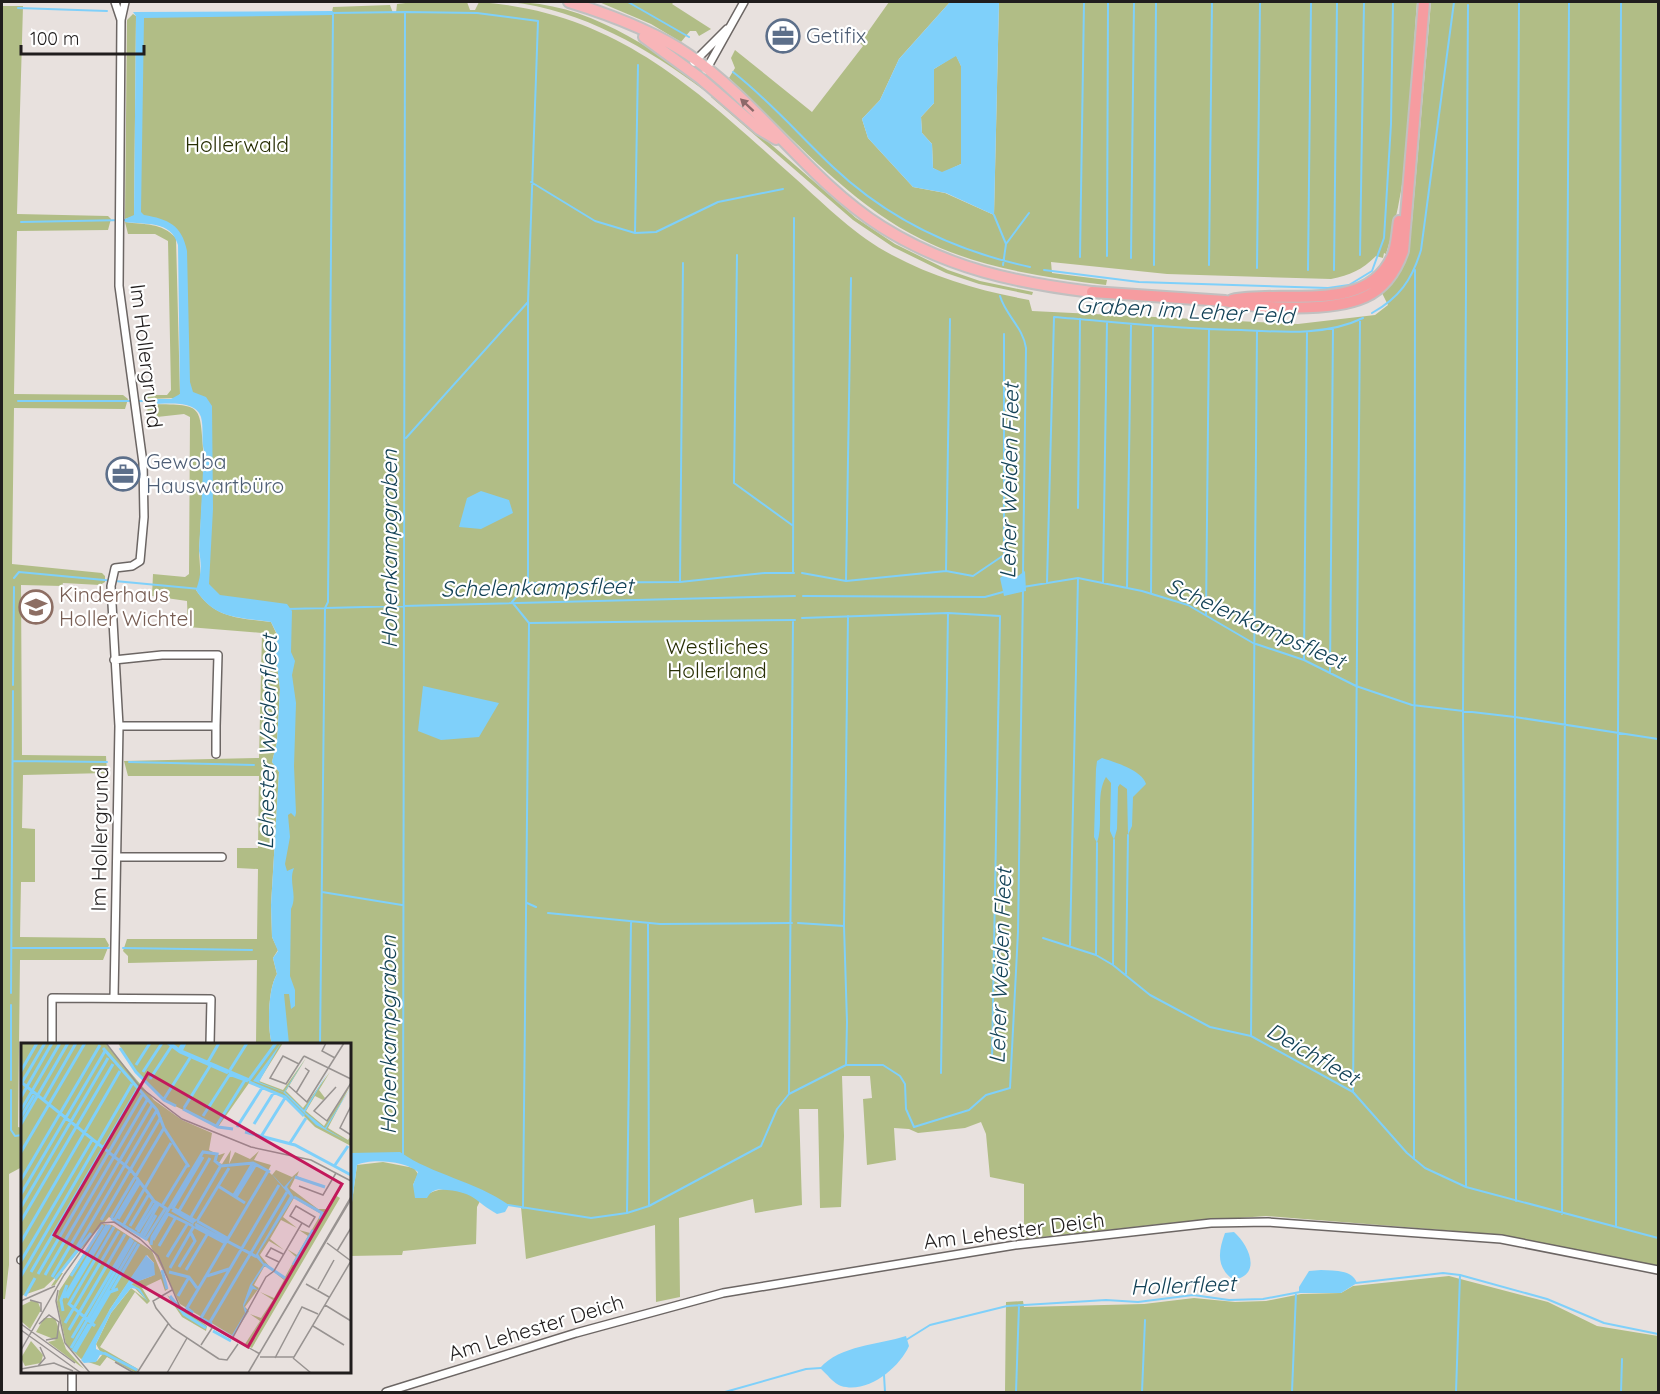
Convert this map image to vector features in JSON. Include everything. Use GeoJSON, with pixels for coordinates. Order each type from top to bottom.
{"type":"FeatureCollection","features":[{"type":"Feature","properties":{"kind":"highway"},"geometry":{"type":"LineString","coordinates":[[1092,292],[1226,301],[1244,305],[1304,306],[1348,302],[1365,297],[1379,288],[1397,266],[1403,251],[1424,2]]}},
{"type":"Feature","properties":{"kind":"main road"},"geometry":{"type":"LineString","coordinates":[[569,2],[668,42],[696,60],[764,120],[784,144],[855,207],[916,247],[955,264],[1006,279],[1092,292]]}},
{"type":"Feature","properties":{"kind":"main road"},"geometry":{"type":"LineString","coordinates":[[626,24],[700,78],[759,129],[784,144]]}},
{"type":"Feature","properties":{"kind":"street","name":"Im Hollergrund"},"geometry":{"type":"LineString","coordinates":[[115,2],[120,20]]}},
{"type":"Feature","properties":{"kind":"street","name":"Im Hollergrund"},"geometry":{"type":"LineString","coordinates":[[114,998],[119,726],[111,580],[119,566],[137,564],[142,553],[143,463],[119,286],[120,20],[125,2]]}},
{"type":"Feature","properties":{"kind":"street"},"geometry":{"type":"LineString","coordinates":[[700,78],[744,2]]}},
{"type":"Feature","properties":{"kind":"street"},"geometry":{"type":"LineString","coordinates":[[688,69],[729,27]]}},
{"type":"Feature","properties":{"kind":"street"},"geometry":{"type":"LineString","coordinates":[[114,660],[162,655],[218,655],[216,753]]}},
{"type":"Feature","properties":{"kind":"street"},"geometry":{"type":"LineString","coordinates":[[119,726],[216,726]]}},
{"type":"Feature","properties":{"kind":"street"},"geometry":{"type":"LineString","coordinates":[[117,857],[222,857]]}},
{"type":"Feature","properties":{"kind":"street"},"geometry":{"type":"LineString","coordinates":[[52,1043],[52,998],[211,999],[210,1043]]}},
{"type":"Feature","properties":{"kind":"street","name":"Am Lehester Deich"},"geometry":{"type":"LineString","coordinates":[[386,1392],[576,1333],[723,1293],[1015,1245],[1211,1223],[1268,1222],[1501,1239],[1659,1270]]}},
{"type":"Feature","properties":{"kind":"street"},"geometry":{"type":"LineString","coordinates":[[72,1373],[72,1392]]}},
{"type":"Feature","properties":{"kind":"green space","name":"Westliches Hollerland"},"geometry":{"type":"Polygon","coordinates":[[[467,2],[470,10],[475,10],[479,2],[529,9],[573,22],[615,39],[653,61],[689,87],[866,239],[908,263],[942,277],[976,288],[1029,300],[1032,311],[1298,324],[1375,315],[1388,305],[1382,293],[1401,271],[1407,254],[1412,222],[1431,2],[1658,2],[1658,1267],[1467,1232],[1266,1216],[1170,1223],[1024,1239],[1024,1184],[990,1177],[986,1134],[981,1122],[965,1128],[918,1133],[909,1129],[894,1128],[896,1160],[867,1165],[863,1099],[872,1098],[870,1076],[842,1076],[844,1136],[841,1207],[820,1208],[818,1109],[799,1109],[802,1205],[755,1213],[753,1199],[679,1218],[680,1297],[656,1302],[655,1225],[526,1259],[521,1207],[501,1204],[396,1156],[351,1158],[351,1043],[281,1043],[286,612],[221,609],[203,589],[204,469],[199,551],[201,582],[196,590],[203,600],[220,612],[239,618],[271,622],[278,637],[275,650],[280,689],[277,742],[272,762],[279,772],[271,905],[272,937],[278,950],[273,958],[277,974],[269,1008],[272,1043],[256,1043],[257,960],[128,963],[128,956],[123,951],[127,939],[257,939],[258,869],[237,868],[237,848],[258,848],[259,776],[128,776],[124,761],[259,758],[262,633],[188,627],[187,601],[152,596],[153,574],[185,577],[189,574],[190,417],[184,414],[148,418],[147,404],[180,405],[195,410],[201,426],[204,458],[205,413],[187,398],[181,240],[162,223],[137,217],[140,13],[332,12],[333,7],[390,5],[393,13],[396,13],[397,4],[467,2]]]}},
{"type":"Feature","properties":{"kind":"green space"},"geometry":{"type":"Polygon","coordinates":[[[510,2],[564,9],[615,29],[663,57],[707,89],[705,91],[661,60],[613,33],[563,13],[510,2]]]}},
{"type":"Feature","properties":{"kind":"green space"},"geometry":{"type":"Polygon","coordinates":[[[599,2],[674,2],[672,4],[711,29],[699,36],[696,31],[690,31],[681,42],[651,24],[599,2]]]}},
{"type":"Feature","properties":{"kind":"green space"},"geometry":{"type":"Polygon","coordinates":[[[889,2],[950,2],[899,59],[880,100],[862,119],[868,138],[913,187],[945,193],[994,215],[999,2],[1417,2],[1409,129],[1401,192],[1386,254],[1384,253],[1383,258],[1376,256],[1366,265],[1344,276],[1331,279],[1167,274],[1051,262],[1052,273],[1107,280],[1106,285],[1011,270],[965,257],[921,239],[894,224],[844,187],[729,78],[735,68],[731,58],[735,50],[812,112],[863,46],[860,43],[889,2]]]}},
{"type":"Feature","properties":{"kind":"green space"},"geometry":{"type":"Polygon","coordinates":[[[2,6],[23,6],[17,214],[108,216],[111,219],[108,230],[17,231],[14,394],[123,395],[128,399],[125,409],[14,408],[12,564],[102,573],[105,576],[105,582],[100,585],[63,583],[62,586],[21,585],[22,755],[106,756],[107,773],[23,775],[22,828],[35,829],[35,882],[21,882],[20,937],[105,938],[109,945],[103,960],[20,960],[18,1127],[21,1128],[21,1168],[9,1174],[9,1265],[5,1299],[2,1299],[2,6]]]}},
{"type":"Feature","properties":{"kind":"green space"},"geometry":{"type":"Polygon","coordinates":[[[133,14],[136,16],[134,216],[125,219],[127,20],[133,14]]]}},
{"type":"Feature","properties":{"kind":"green space"},"geometry":{"type":"Polygon","coordinates":[[[956,55],[961,66],[961,164],[942,173],[933,168],[932,144],[922,133],[921,117],[934,103],[934,69],[956,55]]]}},
{"type":"Feature","properties":{"kind":"green space"},"geometry":{"type":"Polygon","coordinates":[[[713,94],[856,218],[895,244],[948,270],[980,281],[1033,292],[1032,295],[979,284],[946,273],[893,247],[853,220],[711,97],[713,94]]]}},
{"type":"Feature","properties":{"kind":"green space"},"geometry":{"type":"Polygon","coordinates":[[[125,222],[159,227],[176,238],[180,394],[177,398],[146,399],[145,395],[167,395],[171,390],[168,241],[155,234],[128,234],[125,222]]]}},
{"type":"Feature","properties":{"kind":"green space"},"geometry":{"type":"Polygon","coordinates":[[[383,1162],[414,1168],[418,1174],[413,1185],[430,1193],[443,1189],[456,1190],[480,1201],[477,1207],[476,1244],[403,1251],[402,1255],[351,1256],[351,1210],[357,1165],[383,1162]]]}},
{"type":"Feature","properties":{"kind":"green space"},"geometry":{"type":"Polygon","coordinates":[[[1449,1276],[1548,1302],[1597,1326],[1658,1336],[1658,1392],[1005,1392],[1006,1302],[1023,1301],[1024,1307],[1144,1304],[1194,1298],[1235,1302],[1266,1301],[1301,1294],[1341,1293],[1353,1286],[1449,1276]]]}},
{"type":"Feature","properties":{"kind":"water"},"geometry":{"type":"Polygon","coordinates":[[[950,2],[999,2],[994,215],[946,193],[913,187],[868,138],[862,119],[880,100],[899,59],[950,2]],[[956,56],[934,69],[934,103],[921,117],[922,133],[932,144],[933,168],[942,172],[961,164],[961,66],[956,56]]]}},
{"type":"Feature","properties":{"kind":"water"},"geometry":{"type":"Polygon","coordinates":[[[333,11],[332,15],[144,18],[141,212],[144,215],[167,221],[178,229],[187,251],[190,382],[193,392],[206,397],[212,406],[213,509],[209,584],[220,595],[287,604],[292,611],[291,652],[295,661],[292,675],[296,703],[294,766],[296,813],[295,817],[291,813],[288,815],[290,837],[285,864],[287,871],[294,868],[292,873],[294,899],[291,909],[290,976],[295,990],[295,1006],[291,1009],[289,994],[284,994],[289,1043],[272,1043],[269,1028],[269,1008],[277,974],[273,958],[278,951],[272,937],[271,905],[279,772],[272,762],[277,742],[280,689],[275,650],[278,636],[271,622],[239,618],[220,612],[203,600],[196,590],[201,566],[199,551],[204,451],[201,417],[198,411],[185,405],[147,404],[146,399],[171,399],[180,394],[178,245],[175,237],[164,228],[157,225],[125,222],[125,219],[134,215],[136,16],[133,12],[333,11]]]}},
{"type":"Feature","properties":{"kind":"water"},"geometry":{"type":"Polygon","coordinates":[[[481,491],[509,500],[513,513],[481,529],[459,527],[467,498],[481,491]]]}},
{"type":"Feature","properties":{"kind":"water"},"geometry":{"type":"Polygon","coordinates":[[[1009,571],[1018,576],[1025,571],[1026,591],[1004,596],[1000,578],[1009,571]]]}},
{"type":"Feature","properties":{"kind":"water"},"geometry":{"type":"Polygon","coordinates":[[[423,686],[499,703],[479,737],[441,740],[418,731],[423,686]]]}},
{"type":"Feature","properties":{"kind":"water"},"geometry":{"type":"Polygon","coordinates":[[[1102,758],[1133,771],[1146,784],[1133,797],[1132,826],[1128,835],[1127,789],[1120,784],[1118,787],[1117,829],[1114,840],[1110,831],[1111,783],[1106,777],[1101,792],[1097,843],[1094,837],[1096,769],[1097,761],[1102,758]]]}},
{"type":"Feature","properties":{"kind":"water"},"geometry":{"type":"Polygon","coordinates":[[[400,1152],[426,1167],[482,1190],[509,1205],[505,1212],[497,1214],[470,1195],[444,1190],[433,1191],[427,1198],[415,1198],[413,1185],[418,1172],[397,1163],[371,1162],[357,1165],[351,1210],[351,1153],[400,1152]]]}},
{"type":"Feature","properties":{"kind":"water"},"geometry":{"type":"Polygon","coordinates":[[[1234,1232],[1248,1251],[1250,1265],[1243,1277],[1234,1280],[1221,1265],[1220,1253],[1225,1233],[1234,1232]]]}},
{"type":"Feature","properties":{"kind":"water"},"geometry":{"type":"Polygon","coordinates":[[[1309,1271],[1347,1273],[1355,1278],[1357,1283],[1341,1293],[1299,1293],[1299,1287],[1309,1271]]]}},
{"type":"Feature","properties":{"kind":"water"},"geometry":{"type":"Polygon","coordinates":[[[906,1336],[909,1346],[898,1363],[872,1383],[862,1386],[841,1386],[820,1368],[828,1360],[849,1350],[906,1336]]]}},
{"type":"Feature","properties":{"kind":"waterway"},"geometry":{"type":"LineString","coordinates":[[628,2],[689,37]]}},
{"type":"Feature","properties":{"kind":"waterway"},"geometry":{"type":"LineString","coordinates":[[1080,257],[1084,2]]}},
{"type":"Feature","properties":{"kind":"waterway"},"geometry":{"type":"LineString","coordinates":[[1107,256],[1108,2]]}},
{"type":"Feature","properties":{"kind":"waterway"},"geometry":{"type":"LineString","coordinates":[[1131,258],[1134,2]]}},
{"type":"Feature","properties":{"kind":"waterway"},"geometry":{"type":"LineString","coordinates":[[1154,265],[1156,2]]}},
{"type":"Feature","properties":{"kind":"waterway"},"geometry":{"type":"LineString","coordinates":[[1209,265],[1212,2]]}},
{"type":"Feature","properties":{"kind":"waterway"},"geometry":{"type":"LineString","coordinates":[[1257,268],[1260,2]]}},
{"type":"Feature","properties":{"kind":"waterway"},"geometry":{"type":"LineString","coordinates":[[1308,270],[1311,2]]}},
{"type":"Feature","properties":{"kind":"waterway"},"geometry":{"type":"LineString","coordinates":[[1334,270],[1337,2]]}},
{"type":"Feature","properties":{"kind":"waterway"},"geometry":{"type":"LineString","coordinates":[[1360,255],[1364,2]]}},
{"type":"Feature","properties":{"kind":"waterway"},"geometry":{"type":"LineString","coordinates":[[1044,270],[1139,282],[1328,288],[1349,285],[1372,271],[1384,238],[1391,124],[1393,2]]}},
{"type":"Feature","properties":{"kind":"waterway","name":"Graben im Leher Feld"},"geometry":{"type":"LineString","coordinates":[[1372,313],[1390,301],[1403,287],[1409,279],[1421,250],[1454,2]]}},
{"type":"Feature","properties":{"kind":"waterway"},"geometry":{"type":"LineString","coordinates":[[1516,1201],[1515,717],[1519,2]]}},
{"type":"Feature","properties":{"kind":"waterway"},"geometry":{"type":"LineString","coordinates":[[1562,1214],[1569,2]]}},
{"type":"Feature","properties":{"kind":"waterway"},"geometry":{"type":"LineString","coordinates":[[1616,1226],[1621,2]]}},
{"type":"Feature","properties":{"kind":"waterway"},"geometry":{"type":"LineString","coordinates":[[1466,1187],[1463,711],[1468,5]]}},
{"type":"Feature","properties":{"kind":"waterway"},"geometry":{"type":"LineString","coordinates":[[18,8],[107,11]]}},
{"type":"Feature","properties":{"kind":"waterway"},"geometry":{"type":"LineString","coordinates":[[405,12],[477,13],[538,21],[528,302],[528,583],[512,602],[529,623],[523,1208]]}},
{"type":"Feature","properties":{"kind":"waterway","name":"Hohenkampgraben"},"geometry":{"type":"LineString","coordinates":[[331,13],[405,12],[403,1155]]}},
{"type":"Feature","properties":{"kind":"waterway"},"geometry":{"type":"LineString","coordinates":[[320,1043],[325,608],[328,602],[333,13]]}},
{"type":"Feature","properties":{"kind":"waterway"},"geometry":{"type":"LineString","coordinates":[[635,233],[638,65]]}},
{"type":"Feature","properties":{"kind":"waterway"},"geometry":{"type":"LineString","coordinates":[[733,72],[833,167],[877,203],[900,218],[949,242],[975,252],[1030,267]]}},
{"type":"Feature","properties":{"kind":"waterway"},"geometry":{"type":"LineString","coordinates":[[531,182],[595,221],[635,233],[656,232],[718,202],[783,189]]}},
{"type":"Feature","properties":{"kind":"waterway"},"geometry":{"type":"LineString","coordinates":[[1006,244],[1029,213]]}},
{"type":"Feature","properties":{"kind":"waterway"},"geometry":{"type":"LineString","coordinates":[[994,215],[1006,244],[1003,265]]}},
{"type":"Feature","properties":{"kind":"waterway"},"geometry":{"type":"LineString","coordinates":[[793,573],[794,218]]}},
{"type":"Feature","properties":{"kind":"waterway"},"geometry":{"type":"LineString","coordinates":[[21,222],[126,220]]}},
{"type":"Feature","properties":{"kind":"waterway"},"geometry":{"type":"LineString","coordinates":[[737,255],[734,483],[792,525]]}},
{"type":"Feature","properties":{"kind":"waterway"},"geometry":{"type":"LineString","coordinates":[[680,582],[683,263]]}},
{"type":"Feature","properties":{"kind":"waterway"},"geometry":{"type":"LineString","coordinates":[[1414,1159],[1415,270]]}},
{"type":"Feature","properties":{"kind":"waterway"},"geometry":{"type":"LineString","coordinates":[[846,581],[851,278]]}},
{"type":"Feature","properties":{"kind":"waterway","name":"Leher Weiden Fleet"},"geometry":{"type":"LineString","coordinates":[[1000,296],[1006,310],[1022,334],[1026,348],[1023,574]]}},
{"type":"Feature","properties":{"kind":"waterway"},"geometry":{"type":"LineString","coordinates":[[406,438],[528,302]]}},
{"type":"Feature","properties":{"kind":"waterway","name":"Graben im Leher Feld"},"geometry":{"type":"LineString","coordinates":[[1047,583],[1054,317],[1170,327],[1288,332],[1334,328],[1363,318]]}},
{"type":"Feature","properties":{"kind":"waterway"},"geometry":{"type":"LineString","coordinates":[[946,571],[950,319]]}},
{"type":"Feature","properties":{"kind":"waterway"},"geometry":{"type":"LineString","coordinates":[[1078,508],[1080,319]]}},
{"type":"Feature","properties":{"kind":"waterway"},"geometry":{"type":"LineString","coordinates":[[1353,1092],[1360,319]]}},
{"type":"Feature","properties":{"kind":"waterway"},"geometry":{"type":"LineString","coordinates":[[1103,583],[1107,322]]}},
{"type":"Feature","properties":{"kind":"waterway"},"geometry":{"type":"LineString","coordinates":[[1127,588],[1131,325]]}},
{"type":"Feature","properties":{"kind":"waterway"},"geometry":{"type":"LineString","coordinates":[[1151,593],[1153,327]]}},
{"type":"Feature","properties":{"kind":"waterway"},"geometry":{"type":"LineString","coordinates":[[1330,673],[1333,328]]}},
{"type":"Feature","properties":{"kind":"waterway"},"geometry":{"type":"LineString","coordinates":[[1206,615],[1209,329]]}},
{"type":"Feature","properties":{"kind":"waterway"},"geometry":{"type":"LineString","coordinates":[[1251,1036],[1257,331]]}},
{"type":"Feature","properties":{"kind":"waterway"},"geometry":{"type":"LineString","coordinates":[[1304,659],[1307,332]]}},
{"type":"Feature","properties":{"kind":"waterway"},"geometry":{"type":"LineString","coordinates":[[802,573],[846,581],[946,571],[973,576],[1004,555],[1004,334]]}},
{"type":"Feature","properties":{"kind":"waterway"},"geometry":{"type":"LineString","coordinates":[[18,401],[148,401]]}},
{"type":"Feature","properties":{"kind":"waterway"},"geometry":{"type":"LineString","coordinates":[[14,578],[19,572],[200,589]]}},
{"type":"Feature","properties":{"kind":"waterway"},"geometry":{"type":"LineString","coordinates":[[528,583],[680,582],[765,573],[794,573]]}},
{"type":"Feature","properties":{"kind":"waterway","name":"Schelenkampsfleet"},"geometry":{"type":"LineString","coordinates":[[1023,587],[1078,578],[1142,591],[1188,605],[1253,643],[1304,660],[1356,686],[1412,705],[1515,717],[1658,739]]}},
{"type":"Feature","properties":{"kind":"waterway"},"geometry":{"type":"LineString","coordinates":[[1070,945],[1078,578]]}},
{"type":"Feature","properties":{"kind":"waterway"},"geometry":{"type":"LineString","coordinates":[[13,685],[14,587]]}},
{"type":"Feature","properties":{"kind":"waterway","name":"Leher Weiden Fleet"},"geometry":{"type":"LineString","coordinates":[[508,1205],[591,1218],[627,1213],[649,1206],[761,1146],[777,1109],[789,1094],[846,1065],[883,1065],[900,1076],[905,1084],[906,1109],[914,1127],[969,1110],[986,1095],[1010,1088],[1018,932],[1023,588]]}},
{"type":"Feature","properties":{"kind":"waterway","name":"Schelenkampsfleet"},"geometry":{"type":"LineString","coordinates":[[803,596],[985,597],[1003,592]]}},
{"type":"Feature","properties":{"kind":"waterway","name":"Schelenkampsfleet"},"geometry":{"type":"LineString","coordinates":[[287,609],[795,596]]}},
{"type":"Feature","properties":{"kind":"waterway"},"geometry":{"type":"LineString","coordinates":[[802,618],[948,613],[1000,616],[992,1058]]}},
{"type":"Feature","properties":{"kind":"waterway"},"geometry":{"type":"LineString","coordinates":[[941,1073],[948,613]]}},
{"type":"Feature","properties":{"kind":"waterway"},"geometry":{"type":"LineString","coordinates":[[846,1065],[844,926],[848,616]]}},
{"type":"Feature","properties":{"kind":"waterway"},"geometry":{"type":"LineString","coordinates":[[789,1094],[793,620]]}},
{"type":"Feature","properties":{"kind":"waterway"},"geometry":{"type":"LineString","coordinates":[[529,623],[795,620]]}},
{"type":"Feature","properties":{"kind":"waterway"},"geometry":{"type":"LineString","coordinates":[[11,993],[13,691]]}},
{"type":"Feature","properties":{"kind":"waterway"},"geometry":{"type":"LineString","coordinates":[[13,761],[107,762]]}},
{"type":"Feature","properties":{"kind":"waterway","name":"Lehester Weidenfleet"},"geometry":{"type":"LineString","coordinates":[[129,762],[254,765]]}},
{"type":"Feature","properties":{"kind":"waterway"},"geometry":{"type":"LineString","coordinates":[[1126,974],[1128,835]]}},
{"type":"Feature","properties":{"kind":"waterway"},"geometry":{"type":"LineString","coordinates":[[1113,965],[1114,840]]}},
{"type":"Feature","properties":{"kind":"waterway"},"geometry":{"type":"LineString","coordinates":[[1096,955],[1097,843]]}},
{"type":"Feature","properties":{"kind":"waterway"},"geometry":{"type":"LineString","coordinates":[[322,892],[402,905]]}},
{"type":"Feature","properties":{"kind":"waterway"},"geometry":{"type":"LineString","coordinates":[[527,903],[536,907]]}},
{"type":"Feature","properties":{"kind":"waterway"},"geometry":{"type":"LineString","coordinates":[[548,913],[660,924],[792,923]]}},
{"type":"Feature","properties":{"kind":"waterway"},"geometry":{"type":"LineString","coordinates":[[627,1213],[631,922]]}},
{"type":"Feature","properties":{"kind":"waterway"},"geometry":{"type":"LineString","coordinates":[[648,923],[649,1206]]}},
{"type":"Feature","properties":{"kind":"waterway"},"geometry":{"type":"LineString","coordinates":[[798,923],[844,926]]}},
{"type":"Feature","properties":{"kind":"waterway","name":"Deichfleet"},"geometry":{"type":"LineString","coordinates":[[1043,938],[1096,955],[1113,965],[1150,995],[1210,1027],[1251,1036],[1353,1092],[1407,1153],[1425,1168],[1466,1187],[1658,1238]]}},
{"type":"Feature","properties":{"kind":"waterway"},"geometry":{"type":"LineString","coordinates":[[12,948],[109,948]]}},
{"type":"Feature","properties":{"kind":"waterway"},"geometry":{"type":"LineString","coordinates":[[123,948],[252,950]]}},
{"type":"Feature","properties":{"kind":"waterway"},"geometry":{"type":"LineString","coordinates":[[11,1005],[11,1080]]}},
{"type":"Feature","properties":{"kind":"waterway"},"geometry":{"type":"LineString","coordinates":[[11,1090],[11,1130],[15,1136],[21,1135]]}},
{"type":"Feature","properties":{"kind":"waterway","name":"Hollerfleet"},"geometry":{"type":"LineString","coordinates":[[1356,1283],[1443,1273],[1460,1275],[1547,1299],[1604,1323],[1658,1334]]}},
{"type":"Feature","properties":{"kind":"waterway"},"geometry":{"type":"LineString","coordinates":[[1456,1392],[1460,1275]]}},
{"type":"Feature","properties":{"kind":"waterway","name":"Hollerfleet"},"geometry":{"type":"LineString","coordinates":[[906,1340],[930,1325],[1007,1306],[1106,1300],[1138,1302],[1193,1295],[1229,1300],[1263,1299],[1300,1292]]}},
{"type":"Feature","properties":{"kind":"waterway"},"geometry":{"type":"LineString","coordinates":[[1292,1392],[1296,1293]]}},
{"type":"Feature","properties":{"kind":"waterway"},"geometry":{"type":"LineString","coordinates":[[1016,1392],[1019,1305]]}},
{"type":"Feature","properties":{"kind":"waterway"},"geometry":{"type":"LineString","coordinates":[[1142,1392],[1145,1320]]}},
{"type":"Feature","properties":{"kind":"waterway"},"geometry":{"type":"LineString","coordinates":[[1621,1392],[1622,1359]]}},
{"type":"Feature","properties":{"kind":"waterway","name":"Hollerfleet"},"geometry":{"type":"LineString","coordinates":[[725,1392],[806,1369],[821,1368]]}},
{"type":"Feature","properties":{"kind":"waterway"},"geometry":{"type":"LineString","coordinates":[[884,1375],[885,1392]]}},
{"type":"Feature","properties":{"kind":"place","name":"Getifix"},"geometry":{"type":"Point","coordinates":[783,36]}},
{"type":"Feature","properties":{"kind":"place","name":"Gewoba Hauswartbüro"},"geometry":{"type":"Point","coordinates":[123,474]}},
{"type":"Feature","properties":{"kind":"place","name":"Kinderhaus Holler Wichtel"},"geometry":{"type":"Point","coordinates":[36,607]}},
{"type":"Feature","properties":{"kind":"park label","name":"Hollerwald"},"geometry":{"type":"Point","coordinates":[237,145]}}]}
